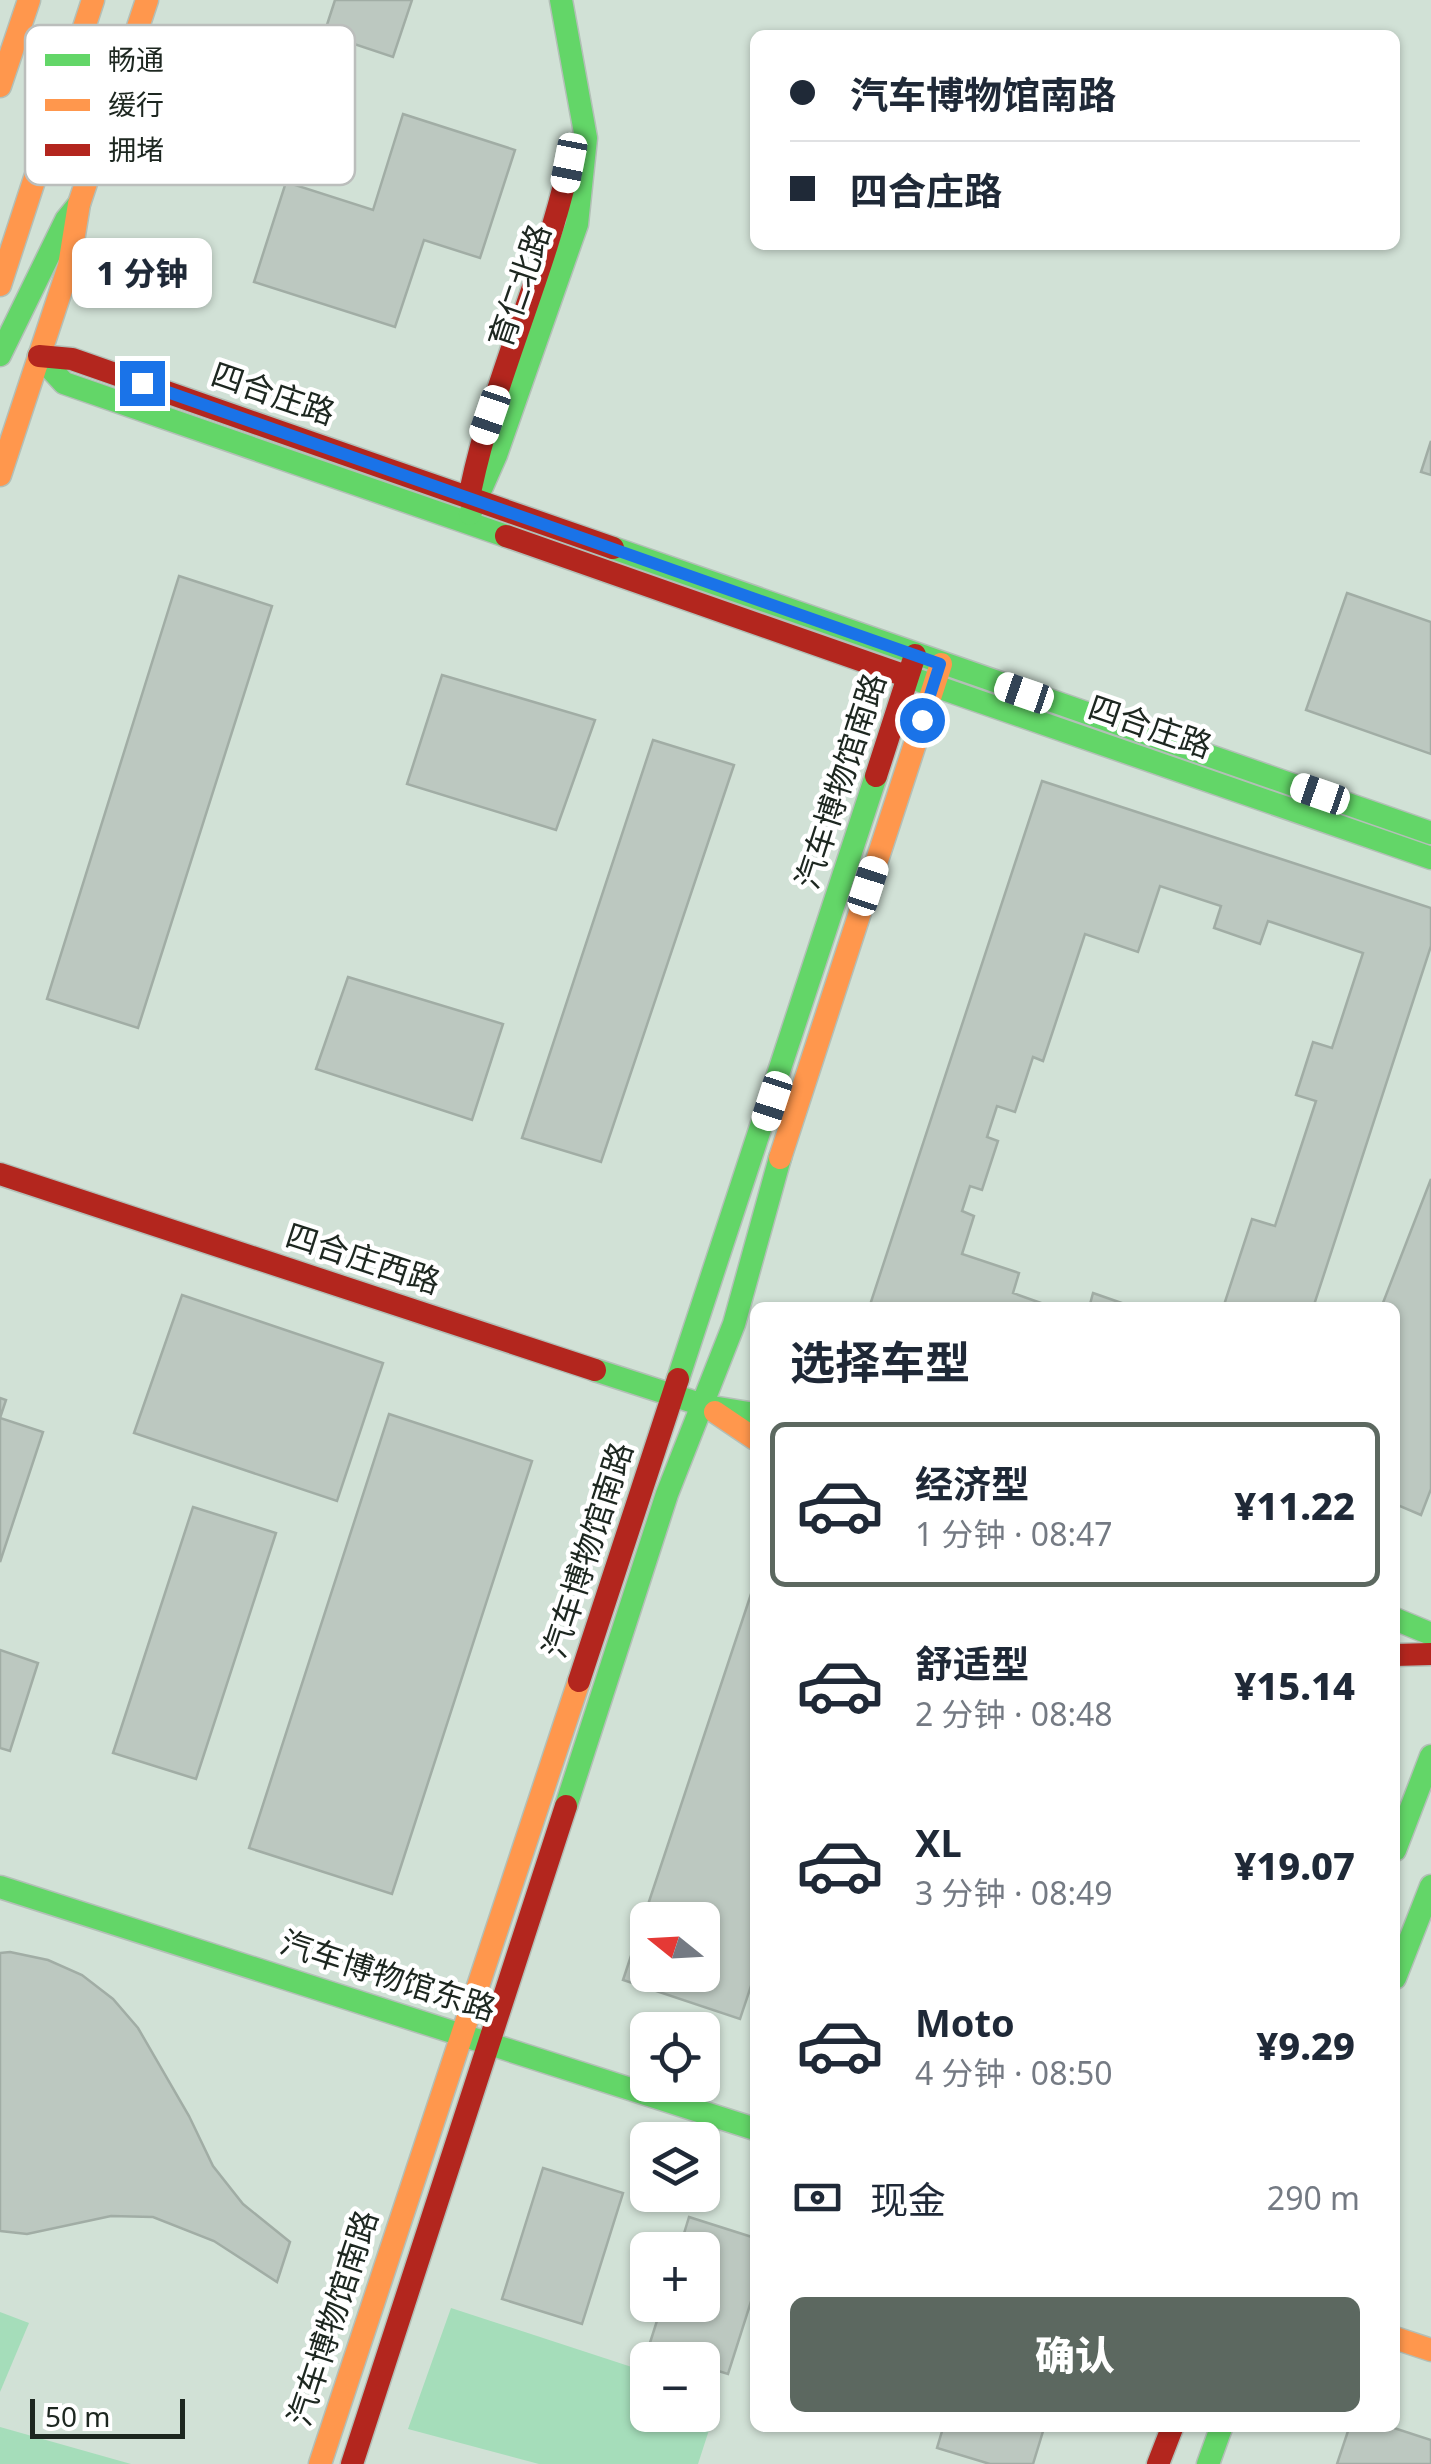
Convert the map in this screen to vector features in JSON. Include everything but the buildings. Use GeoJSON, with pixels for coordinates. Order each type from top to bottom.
{"type":"FeatureCollection","features":[{"type":"Feature","properties":{"kind":"main road"},"geometry":{"type":"LineString","coordinates":[[0,86],[29,0]]}},
{"type":"Feature","properties":{"kind":"main road"},"geometry":{"type":"LineString","coordinates":[[86,25],[94,0]]}},
{"type":"Feature","properties":{"kind":"main road"},"geometry":{"type":"LineString","coordinates":[[140,25],[148,0]]}},
{"type":"Feature","properties":{"kind":"main road","name":"育仁北路"},"geometry":{"type":"LineString","coordinates":[[466,523],[478,448],[559,218],[574,136],[550,0]]}},
{"type":"Feature","properties":{"kind":"main road","name":"育仁北路"},"geometry":{"type":"LineString","coordinates":[[473,498],[496,454],[577,224],[586,138],[561,0]]}},
{"type":"Feature","properties":{"kind":"main road"},"geometry":{"type":"LineString","coordinates":[[0,285],[33,185]]}},
{"type":"Feature","properties":{"kind":"main road"},"geometry":{"type":"LineString","coordinates":[[0,474],[69,266],[86,185]]}},
{"type":"Feature","properties":{"kind":"main road"},"geometry":{"type":"LineString","coordinates":[[0,355],[66,220],[80,204]]}},
{"type":"Feature","properties":{"kind":"main road","name":"四合庄路"},"geometry":{"type":"LineString","coordinates":[[39,356],[72,359],[1431,833]]}},
{"type":"Feature","properties":{"kind":"main road","name":"四合庄路"},"geometry":{"type":"LineString","coordinates":[[39,356],[64,383],[1431,858]]}},
{"type":"Feature","properties":{"kind":"main road","name":"汽车博物馆南路"},"geometry":{"type":"LineString","coordinates":[[320,2464],[748,1155],[760,1138],[915,655]]}},
{"type":"Feature","properties":{"kind":"main road","name":"汽车博物馆南路"},"geometry":{"type":"LineString","coordinates":[[352,2464],[668,1494],[706,1406],[770,1207],[782,1148],[940,664]]}},
{"type":"Feature","properties":{"kind":"main road","name":"四合庄西路"},"geometry":{"type":"LineString","coordinates":[[0,1174],[706,1406],[750,1413]]}},
{"type":"Feature","properties":{"kind":"main road","name":"四合庄西路"},"geometry":{"type":"LineString","coordinates":[[706,1406],[750,1436]]}},
{"type":"Feature","properties":{"kind":"main road"},"geometry":{"type":"LineString","coordinates":[[1400,1620],[1431,1634]]}},
{"type":"Feature","properties":{"kind":"main road"},"geometry":{"type":"LineString","coordinates":[[1400,1655],[1431,1654]]}},
{"type":"Feature","properties":{"kind":"main road"},"geometry":{"type":"LineString","coordinates":[[1400,1837],[1431,1756]]}},
{"type":"Feature","properties":{"kind":"main road"},"geometry":{"type":"LineString","coordinates":[[1400,1965],[1431,1886]]}},
{"type":"Feature","properties":{"kind":"main road","name":"汽车博物馆东路"},"geometry":{"type":"LineString","coordinates":[[0,1887],[750,2127]]}},
{"type":"Feature","properties":{"kind":"main road"},"geometry":{"type":"LineString","coordinates":[[1400,2340],[1431,2350]]}},
{"type":"Feature","properties":{"kind":"main road"},"geometry":{"type":"LineString","coordinates":[[1158,2464],[1170,2432]]}},
{"type":"Feature","properties":{"kind":"main road"},"geometry":{"type":"LineString","coordinates":[[1208,2464],[1220,2432]]}},
{"type":"Feature","properties":{"kind":"green space"},"geometry":{"type":"Polygon","coordinates":[[[451,2308],[630,2366],[630,2432],[708,2432],[698,2464],[539,2464],[408,2429],[451,2308]]]}},
{"type":"Feature","properties":{"kind":"green space"},"geometry":{"type":"Polygon","coordinates":[[[0,2312],[29,2323],[0,2392],[0,2312]]]}},
{"type":"Feature","properties":{"kind":"green space"},"geometry":{"type":"Polygon","coordinates":[[[0,2427],[131,2464],[0,2464],[0,2427]]]}},
{"type":"Feature","properties":{"kind":"traffic: fast"},"geometry":{"type":"LineString","coordinates":[[470,514],[496,455],[577,224],[586,138],[561,0]]}},
{"type":"Feature","properties":{"kind":"traffic: fast"},"geometry":{"type":"LineString","coordinates":[[0,355],[66,220],[79,204]]}},
{"type":"Feature","properties":{"kind":"traffic: fast"},"geometry":{"type":"LineString","coordinates":[[39,356],[64,383],[506,536]]}},
{"type":"Feature","properties":{"kind":"traffic: fast"},"geometry":{"type":"LineString","coordinates":[[613,548],[1431,833]]}},
{"type":"Feature","properties":{"kind":"traffic: fast"},"geometry":{"type":"LineString","coordinates":[[906,676],[1431,858]]}},
{"type":"Feature","properties":{"kind":"traffic: fast"},"geometry":{"type":"LineString","coordinates":[[678,1379],[876,776]]}},
{"type":"Feature","properties":{"kind":"traffic: fast"},"geometry":{"type":"LineString","coordinates":[[566,1806],[667,1494],[734,1324],[780,1158]]}},
{"type":"Feature","properties":{"kind":"traffic: fast"},"geometry":{"type":"LineString","coordinates":[[595,1370],[706,1406],[750,1413]]}},
{"type":"Feature","properties":{"kind":"traffic: fast"},"geometry":{"type":"LineString","coordinates":[[1400,1621],[1431,1634]]}},
{"type":"Feature","properties":{"kind":"traffic: fast"},"geometry":{"type":"LineString","coordinates":[[1400,1837],[1431,1756]]}},
{"type":"Feature","properties":{"kind":"traffic: fast"},"geometry":{"type":"LineString","coordinates":[[1400,1965],[1431,1886]]}},
{"type":"Feature","properties":{"kind":"traffic: fast"},"geometry":{"type":"LineString","coordinates":[[0,1887],[750,2127]]}},
{"type":"Feature","properties":{"kind":"traffic: fast"},"geometry":{"type":"LineString","coordinates":[[1208,2464],[1220,2432]]}},
{"type":"Feature","properties":{"kind":"traffic: slow"},"geometry":{"type":"LineString","coordinates":[[0,86],[29,0]]}},
{"type":"Feature","properties":{"kind":"traffic: slow"},"geometry":{"type":"LineString","coordinates":[[85,25],[93,0]]}},
{"type":"Feature","properties":{"kind":"traffic: slow"},"geometry":{"type":"LineString","coordinates":[[139,25],[147,0]]}},
{"type":"Feature","properties":{"kind":"traffic: slow"},"geometry":{"type":"LineString","coordinates":[[0,285],[33,185]]}},
{"type":"Feature","properties":{"kind":"traffic: slow"},"geometry":{"type":"LineString","coordinates":[[0,475],[69,266],[85,185]]}},
{"type":"Feature","properties":{"kind":"traffic: slow"},"geometry":{"type":"LineString","coordinates":[[780,1158],[941,664]]}},
{"type":"Feature","properties":{"kind":"traffic: slow"},"geometry":{"type":"LineString","coordinates":[[715,1412],[750,1436]]}},
{"type":"Feature","properties":{"kind":"traffic: slow"},"geometry":{"type":"LineString","coordinates":[[320,2464],[579,1681]]}},
{"type":"Feature","properties":{"kind":"traffic: slow"},"geometry":{"type":"LineString","coordinates":[[1400,2340],[1431,2350]]}},
{"type":"Feature","properties":{"kind":"traffic: jam"},"geometry":{"type":"LineString","coordinates":[[471,488],[492,407],[546,250],[568,169]]}},
{"type":"Feature","properties":{"kind":"traffic: jam"},"geometry":{"type":"LineString","coordinates":[[39,356],[72,359],[613,548]]}},
{"type":"Feature","properties":{"kind":"traffic: jam"},"geometry":{"type":"LineString","coordinates":[[506,536],[906,676]]}},
{"type":"Feature","properties":{"kind":"traffic: jam"},"geometry":{"type":"LineString","coordinates":[[876,776],[915,655]]}},
{"type":"Feature","properties":{"kind":"traffic: jam"},"geometry":{"type":"LineString","coordinates":[[0,1174],[595,1370]]}},
{"type":"Feature","properties":{"kind":"traffic: jam"},"geometry":{"type":"LineString","coordinates":[[579,1681],[678,1379]]}},
{"type":"Feature","properties":{"kind":"traffic: jam"},"geometry":{"type":"LineString","coordinates":[[1400,1655],[1431,1654]]}},
{"type":"Feature","properties":{"kind":"traffic: jam"},"geometry":{"type":"LineString","coordinates":[[352,2464],[566,1806]]}},
{"type":"Feature","properties":{"kind":"traffic: jam"},"geometry":{"type":"LineString","coordinates":[[1158,2464],[1170,2432]]}},
{"type":"Feature","properties":{"kind":"route"},"geometry":{"type":"LineString","coordinates":[[142,383],[940,664],[922,720]]}}]}
